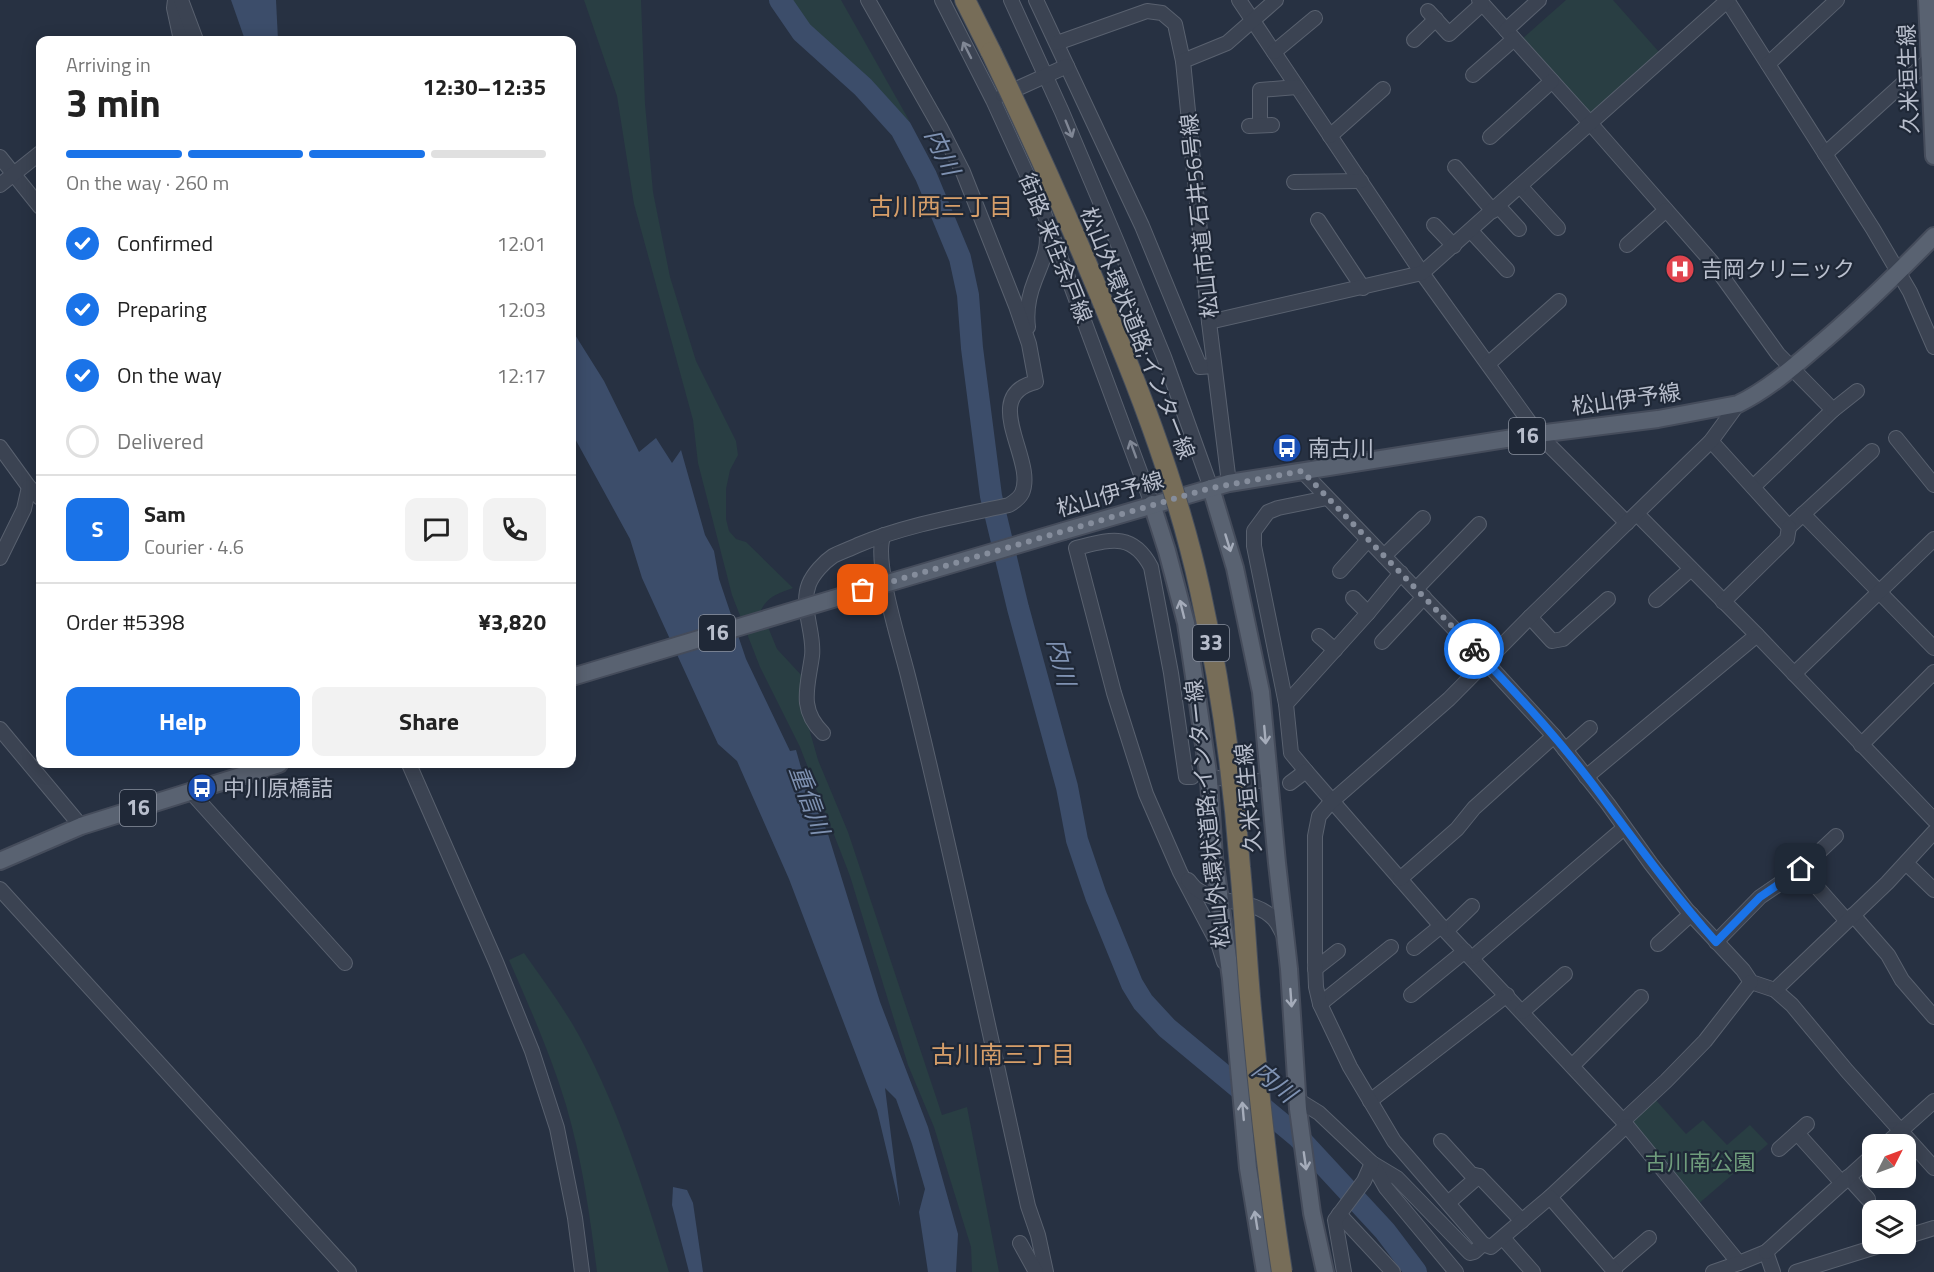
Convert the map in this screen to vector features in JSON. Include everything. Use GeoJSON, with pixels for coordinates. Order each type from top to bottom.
{"type":"FeatureCollection","features":[{"type":"Feature","properties":{"kind":"highway","name":"松山外環状道路;インター線"},"geometry":{"type":"LineString","coordinates":[[965,0],[1086,258],[1163,455],[1200,588],[1221,706],[1240,863],[1252,1019],[1272,1207],[1282,1272]]}},
{"type":"Feature","properties":{"kind":"main road","name":"久米垣生線"},"geometry":{"type":"LineString","coordinates":[[1927,0],[1934,156]]}},
{"type":"Feature","properties":{"kind":"main road","name":"松山伊予線"},"geometry":{"type":"LineString","coordinates":[[576,676],[1229,483],[1538,434],[1658,419],[1738,404],[1792,368],[1856,315],[1934,236]]}},
{"type":"Feature","properties":{"kind":"main road","name":"久米垣生線"},"geometry":{"type":"LineString","coordinates":[[1211,488],[1235,568],[1261,692],[1286,939],[1298,1105],[1312,1213],[1325,1272]]}},
{"type":"Feature","properties":{"kind":"main road","name":"久米垣生線"},"geometry":{"type":"LineString","coordinates":[[1152,504],[1167,551],[1185,623],[1209,780],[1214,858],[1231,979],[1248,1168],[1265,1272]]}},
{"type":"Feature","properties":{"kind":"main road","name":"16"},"geometry":{"type":"LineString","coordinates":[[0,861],[81,826],[190,791],[245,768]]}},
{"type":"Feature","properties":{"kind":"street"},"geometry":{"type":"LineString","coordinates":[[868,0],[963,172],[1029,344]]}},
{"type":"Feature","properties":{"kind":"street","name":"街路 来住余戸線"},"geometry":{"type":"LineString","coordinates":[[942,0],[993,99],[1041,205],[1152,504]]}},
{"type":"Feature","properties":{"kind":"street"},"geometry":{"type":"LineString","coordinates":[[1011,0],[1160,346],[1211,488]]}},
{"type":"Feature","properties":{"kind":"street"},"geometry":{"type":"LineString","coordinates":[[1239,0],[1422,273],[1538,434],[1691,569],[1934,820]]}},
{"type":"Feature","properties":{"kind":"street"},"geometry":{"type":"LineString","coordinates":[[1183,61],[1227,43],[1276,0]]}},
{"type":"Feature","properties":{"kind":"street"},"geometry":{"type":"LineString","coordinates":[[1473,75],[1539,0]]}},
{"type":"Feature","properties":{"kind":"street"},"geometry":{"type":"LineString","coordinates":[[1209,322],[1422,273],[1728,0],[1910,292],[1934,347]]}},
{"type":"Feature","properties":{"kind":"street"},"geometry":{"type":"LineString","coordinates":[[180,36],[174,8],[181,1],[194,36]]}},
{"type":"Feature","properties":{"kind":"street"},"geometry":{"type":"LineString","coordinates":[[1042,1],[1057,43],[1142,226],[1200,367],[1214,366]]}},
{"type":"Feature","properties":{"kind":"street"},"geometry":{"type":"LineString","coordinates":[[1413,39],[1432,15],[1449,34],[1480,2],[1711,261],[1778,354],[1833,410]]}},
{"type":"Feature","properties":{"kind":"street"},"geometry":{"type":"LineString","coordinates":[[1768,64],[1841,3]]}},
{"type":"Feature","properties":{"kind":"street"},"geometry":{"type":"LineString","coordinates":[[1057,43],[1162,6]]}},
{"type":"Feature","properties":{"kind":"street","name":"松山市道 石井56号線"},"geometry":{"type":"LineString","coordinates":[[1162,6],[1174,24],[1183,61],[1209,322],[1229,483]]}},
{"type":"Feature","properties":{"kind":"street"},"geometry":{"type":"LineString","coordinates":[[1274,52],[1315,18]]}},
{"type":"Feature","properties":{"kind":"street"},"geometry":{"type":"LineString","coordinates":[[1825,154],[1930,58]]}},
{"type":"Feature","properties":{"kind":"street"},"geometry":{"type":"LineString","coordinates":[[993,99],[1067,66]]}},
{"type":"Feature","properties":{"kind":"street"},"geometry":{"type":"LineString","coordinates":[[1490,137],[1552,81]]}},
{"type":"Feature","properties":{"kind":"street"},"geometry":{"type":"LineString","coordinates":[[1260,126],[1260,90],[1297,87]]}},
{"type":"Feature","properties":{"kind":"street"},"geometry":{"type":"LineString","coordinates":[[1330,135],[1383,89]]}},
{"type":"Feature","properties":{"kind":"street"},"geometry":{"type":"LineString","coordinates":[[0,184],[36,156]]}},
{"type":"Feature","properties":{"kind":"street"},"geometry":{"type":"LineString","coordinates":[[0,157],[36,202]]}},
{"type":"Feature","properties":{"kind":"street"},"geometry":{"type":"LineString","coordinates":[[1455,167],[1519,229]]}},
{"type":"Feature","properties":{"kind":"street"},"geometry":{"type":"LineString","coordinates":[[1294,182],[1361,181]]}},
{"type":"Feature","properties":{"kind":"street"},"geometry":{"type":"LineString","coordinates":[[1520,186],[1558,228]]}},
{"type":"Feature","properties":{"kind":"street"},"geometry":{"type":"LineString","coordinates":[[824,733],[814,724],[806,697],[812,654],[807,593],[810,582],[825,563],[834,556],[884,534],[1009,505],[1023,492],[1024,479],[1010,412],[1010,401],[1021,387],[1036,382],[1029,344],[1027,313],[1034,282],[1046,251],[1048,235],[1041,205]]}},
{"type":"Feature","properties":{"kind":"street"},"geometry":{"type":"LineString","coordinates":[[1627,245],[1666,210]]}},
{"type":"Feature","properties":{"kind":"street"},"geometry":{"type":"LineString","coordinates":[[1318,220],[1363,288]]}},
{"type":"Feature","properties":{"kind":"street"},"geometry":{"type":"LineString","coordinates":[[1434,225],[1454,246]]}},
{"type":"Feature","properties":{"kind":"street"},"geometry":{"type":"LineString","coordinates":[[1471,231],[1507,270]]}},
{"type":"Feature","properties":{"kind":"street"},"geometry":{"type":"LineString","coordinates":[[1488,364],[1559,301]]}},
{"type":"Feature","properties":{"kind":"street"},"geometry":{"type":"LineString","coordinates":[[1753,487],[1833,410],[1857,391]]}},
{"type":"Feature","properties":{"kind":"street"},"geometry":{"type":"LineString","coordinates":[[1479,1247],[1448,1203],[1394,1141],[1350,1067],[1320,1004],[1315,969],[1315,836],[1319,816],[1331,802],[1449,699],[1485,661],[1711,441],[1738,404]]}},
{"type":"Feature","properties":{"kind":"street"},"geometry":{"type":"LineString","coordinates":[[1896,438],[1934,485]]}},
{"type":"Feature","properties":{"kind":"street"},"geometry":{"type":"LineString","coordinates":[[1711,441],[1789,527]]}},
{"type":"Feature","properties":{"kind":"street"},"geometry":{"type":"LineString","coordinates":[[0,447],[36,494]]}},
{"type":"Feature","properties":{"kind":"street"},"geometry":{"type":"LineString","coordinates":[[1723,602],[1787,539],[1789,527],[1872,451]]}},
{"type":"Feature","properties":{"kind":"street"},"geometry":{"type":"LineString","coordinates":[[1302,471],[1554,736],[1691,914],[1743,970],[1751,982],[1775,990],[1792,1005],[1934,1168]]}},
{"type":"Feature","properties":{"kind":"street"},"geometry":{"type":"LineString","coordinates":[[0,558],[24,509],[29,487]]}},
{"type":"Feature","properties":{"kind":"street"},"geometry":{"type":"LineString","coordinates":[[1327,498],[1268,512],[1254,531],[1254,546],[1286,704],[1291,753],[1331,802],[1468,955],[1625,1124],[1739,1263]]}},
{"type":"Feature","properties":{"kind":"street"},"geometry":{"type":"LineString","coordinates":[[1803,514],[1934,648]]}},
{"type":"Feature","properties":{"kind":"street"},"geometry":{"type":"LineString","coordinates":[[1384,555],[1423,518]]}},
{"type":"Feature","properties":{"kind":"street"},"geometry":{"type":"LineString","coordinates":[[1382,642],[1420,593],[1479,525]]}},
{"type":"Feature","properties":{"kind":"street"},"geometry":{"type":"LineString","coordinates":[[884,534],[881,540],[881,550],[888,601],[922,733],[1028,1206],[1047,1272]]}},
{"type":"Feature","properties":{"kind":"street"},"geometry":{"type":"LineString","coordinates":[[1192,777],[1186,777],[1171,673],[1150,567],[1144,554],[1132,545],[1112,539],[1076,548],[1114,693],[1146,794],[1180,872],[1219,946],[1231,979]]}},
{"type":"Feature","properties":{"kind":"street"},"geometry":{"type":"LineString","coordinates":[[1794,675],[1934,539]]}},
{"type":"Feature","properties":{"kind":"street"},"geometry":{"type":"LineString","coordinates":[[1340,571],[1368,540]]}},
{"type":"Feature","properties":{"kind":"street"},"geometry":{"type":"LineString","coordinates":[[1656,600],[1691,569]]}},
{"type":"Feature","properties":{"kind":"street"},"geometry":{"type":"LineString","coordinates":[[1286,704],[1401,573]]}},
{"type":"Feature","properties":{"kind":"street"},"geometry":{"type":"LineString","coordinates":[[1353,598],[1368,613]]}},
{"type":"Feature","properties":{"kind":"street"},"geometry":{"type":"LineString","coordinates":[[1530,618],[1552,641],[1563,639],[1608,599]]}},
{"type":"Feature","properties":{"kind":"street"},"geometry":{"type":"LineString","coordinates":[[1923,636],[1934,626]]}},
{"type":"Feature","properties":{"kind":"street"},"geometry":{"type":"LineString","coordinates":[[1586,777],[1757,635]]}},
{"type":"Feature","properties":{"kind":"street"},"geometry":{"type":"LineString","coordinates":[[1319,636],[1335,650]]}},
{"type":"Feature","properties":{"kind":"street"},"geometry":{"type":"LineString","coordinates":[[1860,744],[1934,672]]}},
{"type":"Feature","properties":{"kind":"street"},"geometry":{"type":"LineString","coordinates":[[1565,750],[1590,728]]}},
{"type":"Feature","properties":{"kind":"street"},"geometry":{"type":"LineString","coordinates":[[0,729],[81,826]]}},
{"type":"Feature","properties":{"kind":"street"},"geometry":{"type":"LineString","coordinates":[[1400,879],[1457,829],[1474,808],[1554,736]]}},
{"type":"Feature","properties":{"kind":"street"},"geometry":{"type":"LineString","coordinates":[[411,768],[496,962],[535,1062],[557,1128],[575,1218],[582,1272]]}},
{"type":"Feature","properties":{"kind":"street"},"geometry":{"type":"LineString","coordinates":[[1290,783],[1306,771]]}},
{"type":"Feature","properties":{"kind":"street"},"geometry":{"type":"LineString","coordinates":[[1218,778],[1258,781]]}},
{"type":"Feature","properties":{"kind":"street"},"geometry":{"type":"LineString","coordinates":[[190,791],[345,963]]}},
{"type":"Feature","properties":{"kind":"street"},"geometry":{"type":"LineString","coordinates":[[1411,995],[1468,955],[1624,828]]}},
{"type":"Feature","properties":{"kind":"street"},"geometry":{"type":"LineString","coordinates":[[1775,990],[1906,863],[1934,832]]}},
{"type":"Feature","properties":{"kind":"street"},"geometry":{"type":"LineString","coordinates":[[1716,942],[1760,897],[1801,869],[1836,836]]}},
{"type":"Feature","properties":{"kind":"street"},"geometry":{"type":"LineString","coordinates":[[1906,863],[1934,890]]}},
{"type":"Feature","properties":{"kind":"street"},"geometry":{"type":"LineString","coordinates":[[1801,869],[1888,955],[1902,980],[1934,1017]]}},
{"type":"Feature","properties":{"kind":"street"},"geometry":{"type":"LineString","coordinates":[[1180,872],[1198,890],[1258,908],[1274,919],[1286,939]]}},
{"type":"Feature","properties":{"kind":"street"},"geometry":{"type":"LineString","coordinates":[[0,889],[349,1272]]}},
{"type":"Feature","properties":{"kind":"street"},"geometry":{"type":"LineString","coordinates":[[1414,948],[1472,906]]}},
{"type":"Feature","properties":{"kind":"street"},"geometry":{"type":"LineString","coordinates":[[1658,944],[1691,914]]}},
{"type":"Feature","properties":{"kind":"street"},"geometry":{"type":"LineString","coordinates":[[1320,1004],[1391,947]]}},
{"type":"Feature","properties":{"kind":"street"},"geometry":{"type":"LineString","coordinates":[[1315,969],[1338,951]]}},
{"type":"Feature","properties":{"kind":"street"},"geometry":{"type":"LineString","coordinates":[[1522,1012],[1565,974]]}},
{"type":"Feature","properties":{"kind":"street"},"geometry":{"type":"LineString","coordinates":[[1298,1105],[1319,1113],[1372,1163],[1397,1178],[1470,1253],[1479,1247],[1491,1248],[1550,1197],[1625,1124],[1705,1041],[1751,982]]}},
{"type":"Feature","properties":{"kind":"street"},"geometry":{"type":"LineString","coordinates":[[1370,1101],[1506,995]]}},
{"type":"Feature","properties":{"kind":"street"},"geometry":{"type":"LineString","coordinates":[[1572,1066],[1641,997]]}},
{"type":"Feature","properties":{"kind":"street"},"geometry":{"type":"LineString","coordinates":[[1898,1134],[1934,1101]]}},
{"type":"Feature","properties":{"kind":"street"},"geometry":{"type":"LineString","coordinates":[[1779,1149],[1802,1129],[1845,1180],[1868,1199]]}},
{"type":"Feature","properties":{"kind":"street"},"geometry":{"type":"LineString","coordinates":[[1441,1141],[1471,1174],[1479,1176],[1522,1221]]}},
{"type":"Feature","properties":{"kind":"street"},"geometry":{"type":"LineString","coordinates":[[1344,1272],[1335,1220],[1364,1181],[1372,1163]]}},
{"type":"Feature","properties":{"kind":"street"},"geometry":{"type":"LineString","coordinates":[[1372,1163],[1386,1188],[1456,1272]]}},
{"type":"Feature","properties":{"kind":"street"},"geometry":{"type":"LineString","coordinates":[[1713,1272],[1766,1252],[1862,1165]]}},
{"type":"Feature","properties":{"kind":"street"},"geometry":{"type":"LineString","coordinates":[[1448,1203],[1479,1176]]}},
{"type":"Feature","properties":{"kind":"street"},"geometry":{"type":"LineString","coordinates":[[1550,1197],[1614,1271],[1649,1238]]}},
{"type":"Feature","properties":{"kind":"street"},"geometry":{"type":"LineString","coordinates":[[1341,1212],[1393,1272]]}},
{"type":"Feature","properties":{"kind":"street"},"geometry":{"type":"LineString","coordinates":[[1916,1233],[1934,1227]]}},
{"type":"Feature","properties":{"kind":"street"},"geometry":{"type":"LineString","coordinates":[[1503,1238],[1533,1272]]}},
{"type":"Feature","properties":{"kind":"street"},"geometry":{"type":"LineString","coordinates":[[1020,1243],[1036,1272]]}},
{"type":"Feature","properties":{"kind":"street"},"geometry":{"type":"LineString","coordinates":[[1796,1272],[1862,1251]]}},
{"type":"Feature","properties":{"kind":"street"},"geometry":{"type":"LineString","coordinates":[[1766,1252],[1773,1272]]}},
{"type":"Feature","properties":{"kind":"green space"},"geometry":{"type":"Polygon","coordinates":[[[584,0],[641,0],[645,104],[653,192],[670,277],[696,361],[736,441],[738,455],[730,470],[726,489],[726,519],[729,531],[736,539],[746,542],[793,588],[771,598],[761,610],[777,649],[803,677],[800,697],[818,760],[848,832],[942,1115],[967,1107],[999,1272],[972,1272],[971,1247],[934,1127],[908,1065],[850,876],[800,747],[760,667],[732,595],[698,463],[693,420],[634,204],[617,96],[584,0]]]}},
{"type":"Feature","properties":{"kind":"green space"},"geometry":{"type":"Polygon","coordinates":[[[788,0],[841,0],[910,122],[833,47],[805,27],[788,0]]]}},
{"type":"Feature","properties":{"kind":"green space"},"geometry":{"type":"Polygon","coordinates":[[[1566,0],[1613,0],[1659,52],[1590,114],[1522,39],[1566,0]]]}},
{"type":"Feature","properties":{"kind":"green space"},"geometry":{"type":"Polygon","coordinates":[[[524,953],[573,1025],[603,1083],[639,1177],[669,1272],[597,1272],[581,1167],[572,1125],[547,1050],[509,960],[524,953]]]}},
{"type":"Feature","properties":{"kind":"green space","name":"古川南公園"},"geometry":{"type":"Polygon","coordinates":[[[1654,1098],[1686,1134],[1703,1120],[1727,1145],[1750,1125],[1768,1144],[1697,1205],[1629,1122],[1654,1098]]]}},
{"type":"Feature","properties":{"kind":"water"},"geometry":{"type":"Polygon","coordinates":[[[231,0],[276,0],[278,36],[244,36],[231,0]]]}},
{"type":"Feature","properties":{"kind":"water","name":"重信川"},"geometry":{"type":"Polygon","coordinates":[[[576,336],[604,381],[639,452],[656,438],[672,463],[681,450],[705,535],[714,551],[719,579],[746,659],[790,751],[796,750],[802,771],[801,778],[807,781],[828,834],[880,1002],[928,1127],[958,1234],[956,1272],[928,1272],[919,1212],[925,1189],[896,1099],[885,1088],[900,1207],[877,1110],[789,879],[737,761],[718,744],[642,578],[630,539],[576,440],[576,336]]]}},
{"type":"Feature","properties":{"kind":"water"},"geometry":{"type":"Polygon","coordinates":[[[673,1187],[687,1190],[693,1203],[703,1272],[689,1272],[672,1205],[673,1187]]]}},
{"type":"Feature","properties":{"kind":"waterway","name":"内川"},"geometry":{"type":"LineString","coordinates":[[780,0],[802,32],[863,87],[901,129],[926,176],[960,258],[968,295],[972,348],[991,496],[1018,608],[1067,787],[1077,840],[1096,896],[1132,984],[1143,1002],[1167,1028],[1298,1137],[1385,1231],[1416,1272]]}},
{"type":"Feature","properties":{"kind":"way so far"},"geometry":{"type":"LineString","coordinates":[[863,590],[1229,483],[1302,471],[1474,649]]}},
{"type":"Feature","properties":{"kind":"place","name":"吉岡クリニック"},"geometry":{"type":"Point","coordinates":[1680,269]}},
{"type":"Feature","properties":{"kind":"place","name":"南古川"},"geometry":{"type":"Point","coordinates":[1287,448]}},
{"type":"Feature","properties":{"kind":"place","name":"中川原橋詰"},"geometry":{"type":"Point","coordinates":[202,788]}},
{"type":"Feature","properties":{"kind":"district","name":"古川西三丁目"},"geometry":{"type":"Point","coordinates":[941,207]}},
{"type":"Feature","properties":{"kind":"district","name":"古川南三丁目"},"geometry":{"type":"Point","coordinates":[1003,1055]}},
{"type":"Feature","properties":{"kind":"route"},"geometry":{"type":"LineString","coordinates":[[1474,649],[1554,736],[1608,804],[1651,864],[1716,942],[1760,897],[1801,869]]}}]}
